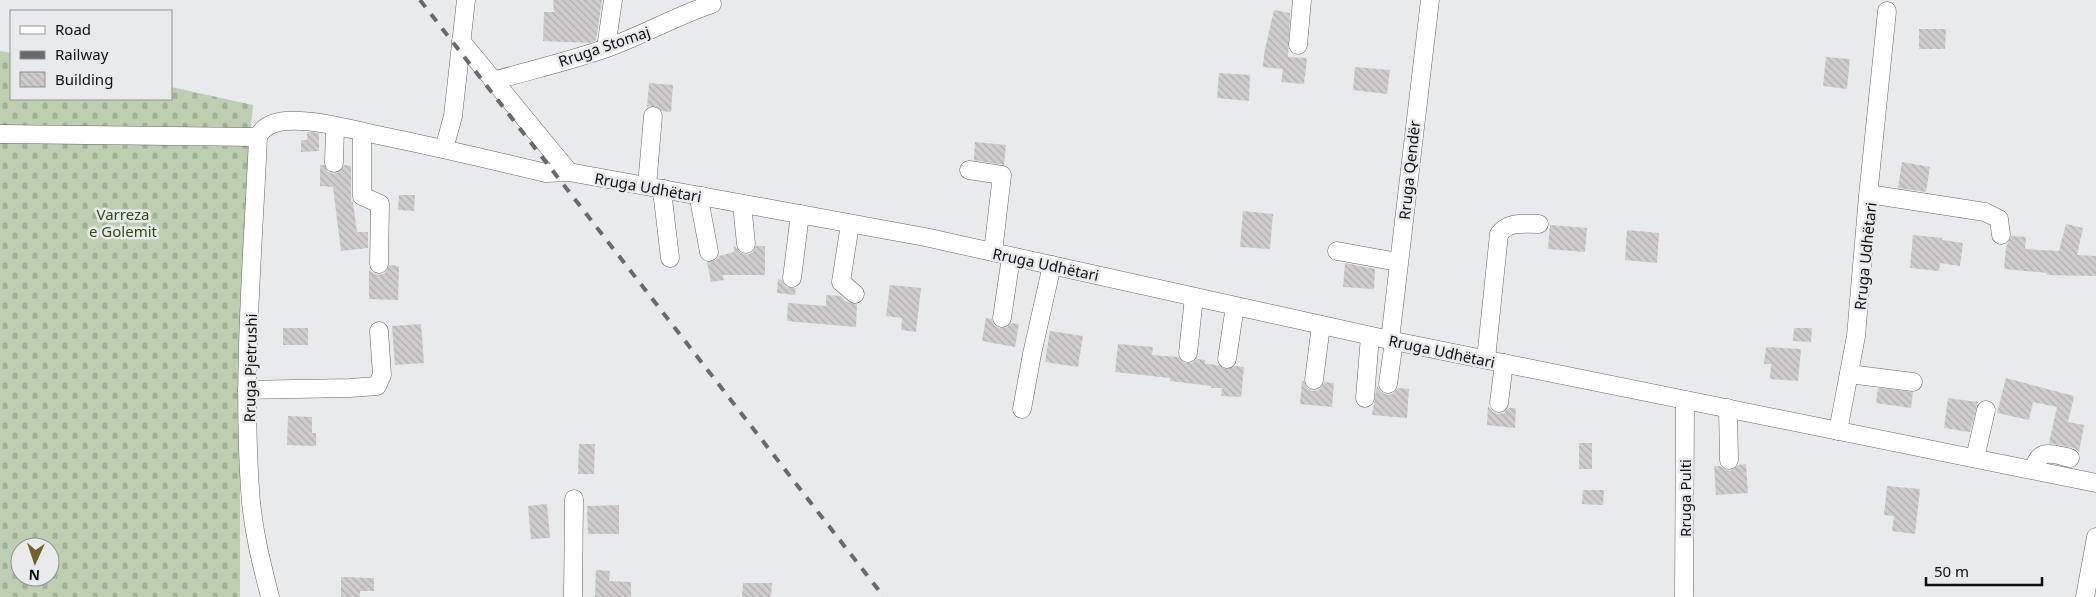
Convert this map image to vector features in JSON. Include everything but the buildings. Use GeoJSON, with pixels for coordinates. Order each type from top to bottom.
{"type":"FeatureCollection","features":[{"type":"Feature","properties":{"kind":"street"},"geometry":{"type":"LineString","coordinates":[[444,149],[453,116],[466,0]]}},
{"type":"Feature","properties":{"kind":"street"},"geometry":{"type":"LineString","coordinates":[[606,48],[613,0]]}},
{"type":"Feature","properties":{"kind":"street"},"geometry":{"type":"LineString","coordinates":[[1298,45],[1302,0]]}},
{"type":"Feature","properties":{"kind":"street","name":"Rruga Qendër"},"geometry":{"type":"LineString","coordinates":[[1370,336],[1383,388],[1392,340],[1398,262],[1430,0]]}},
{"type":"Feature","properties":{"kind":"street","name":"Rruga Stomaj"},"geometry":{"type":"LineString","coordinates":[[493,81],[606,48],[649,31],[686,12],[712,4]]}},
{"type":"Feature","properties":{"kind":"street"},"geometry":{"type":"LineString","coordinates":[[1868,196],[1887,11]]}},
{"type":"Feature","properties":{"kind":"street"},"geometry":{"type":"LineString","coordinates":[[461,42],[569,172]]}},
{"type":"Feature","properties":{"kind":"street"},"geometry":{"type":"LineString","coordinates":[[653,116],[655,188],[663,199],[670,258]]}},
{"type":"Feature","properties":{"kind":"street","name":"Rruga Udhëtari"},"geometry":{"type":"LineString","coordinates":[[254,137],[266,126],[287,121],[308,122],[444,149],[546,173],[569,172],[800,214],[993,252],[1370,336],[2096,483]]}},
{"type":"Feature","properties":{"kind":"street"},"geometry":{"type":"LineString","coordinates":[[334,162],[335,127]]}},
{"type":"Feature","properties":{"kind":"street"},"geometry":{"type":"LineString","coordinates":[[362,132],[362,196],[380,204],[379,264]]}},
{"type":"Feature","properties":{"kind":"street"},"geometry":{"type":"LineString","coordinates":[[0,134],[254,137]]}},
{"type":"Feature","properties":{"kind":"street","name":"Rruga Pjetrushi"},"geometry":{"type":"LineString","coordinates":[[254,137],[247,390],[250,490],[258,546],[270,597]]}},
{"type":"Feature","properties":{"kind":"street"},"geometry":{"type":"LineString","coordinates":[[969,170],[1002,175],[993,252]]}},
{"type":"Feature","properties":{"kind":"street","name":"Rruga Udhëtari"},"geometry":{"type":"LineString","coordinates":[[1838,431],[1856,336],[1868,196],[1874,195],[1984,212],[1999,219],[2001,235]]}},
{"type":"Feature","properties":{"kind":"street"},"geometry":{"type":"LineString","coordinates":[[702,196],[700,204],[708,252]]}},
{"type":"Feature","properties":{"kind":"street"},"geometry":{"type":"LineString","coordinates":[[742,204],[746,244]]}},
{"type":"Feature","properties":{"kind":"street"},"geometry":{"type":"LineString","coordinates":[[792,278],[800,214]]}},
{"type":"Feature","properties":{"kind":"street"},"geometry":{"type":"LineString","coordinates":[[850,224],[841,282],[855,294]]}},
{"type":"Feature","properties":{"kind":"street"},"geometry":{"type":"LineString","coordinates":[[1486,360],[1499,234],[1504,227],[1512,224],[1538,224]]}},
{"type":"Feature","properties":{"kind":"street"},"geometry":{"type":"LineString","coordinates":[[1337,251],[1398,262]]}},
{"type":"Feature","properties":{"kind":"street"},"geometry":{"type":"LineString","coordinates":[[1002,318],[1011,256]]}},
{"type":"Feature","properties":{"kind":"street"},"geometry":{"type":"LineString","coordinates":[[1022,409],[1052,265]]}},
{"type":"Feature","properties":{"kind":"street"},"geometry":{"type":"LineString","coordinates":[[1188,353],[1194,297]]}},
{"type":"Feature","properties":{"kind":"street"},"geometry":{"type":"LineString","coordinates":[[1227,359],[1235,306]]}},
{"type":"Feature","properties":{"kind":"street"},"geometry":{"type":"LineString","coordinates":[[1314,380],[1321,325]]}},
{"type":"Feature","properties":{"kind":"street"},"geometry":{"type":"LineString","coordinates":[[247,390],[377,386],[382,375],[379,331]]}},
{"type":"Feature","properties":{"kind":"street"},"geometry":{"type":"LineString","coordinates":[[1499,403],[1504,363]]}},
{"type":"Feature","properties":{"kind":"street"},"geometry":{"type":"LineString","coordinates":[[1849,374],[1913,382]]}},
{"type":"Feature","properties":{"kind":"street","name":"Rruga Pulti"},"geometry":{"type":"LineString","coordinates":[[1684,597],[1685,400]]}},
{"type":"Feature","properties":{"kind":"street"},"geometry":{"type":"LineString","coordinates":[[1728,408],[1729,460]]}},
{"type":"Feature","properties":{"kind":"street"},"geometry":{"type":"LineString","coordinates":[[1974,458],[1986,410]]}},
{"type":"Feature","properties":{"kind":"street"},"geometry":{"type":"LineString","coordinates":[[2034,470],[2035,463],[2041,455],[2048,453],[2070,458]]}},
{"type":"Feature","properties":{"kind":"street"},"geometry":{"type":"LineString","coordinates":[[573,597],[574,499]]}},
{"type":"Feature","properties":{"kind":"street"},"geometry":{"type":"LineString","coordinates":[[2085,597],[2096,537]]}},
{"type":"Feature","properties":{"kind":"green space","name":"Varreza e Golemit"},"geometry":{"type":"Polygon","coordinates":[[[0,51],[10,53],[10,100],[172,100],[172,87],[253,105],[250,136],[240,420],[240,597],[0,597],[0,51]]]}},
{"type":"Feature","properties":{"kind":"railway"},"geometry":{"type":"LineString","coordinates":[[420,0],[884,597]]}}]}
